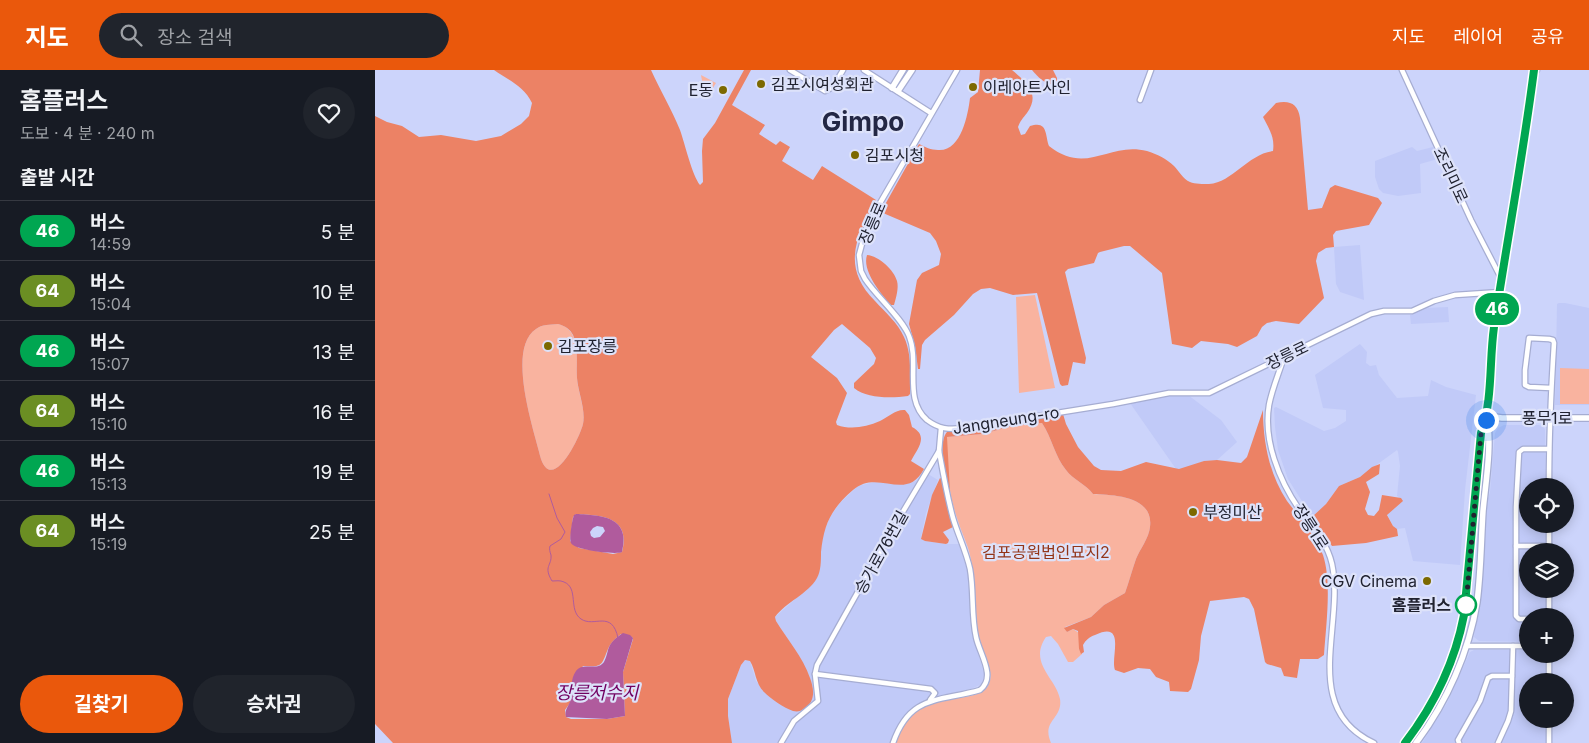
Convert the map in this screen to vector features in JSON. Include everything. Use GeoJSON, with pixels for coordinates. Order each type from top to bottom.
{"type":"FeatureCollection","features":[{"type":"Feature","properties":{"kind":"street"},"geometry":{"type":"LineString","coordinates":[[791,70],[825,91],[833,88],[843,70]]}},
{"type":"Feature","properties":{"kind":"street"},"geometry":{"type":"LineString","coordinates":[[864,70],[931,113]]}},
{"type":"Feature","properties":{"kind":"street"},"geometry":{"type":"LineString","coordinates":[[892,88],[903,70]]}},
{"type":"Feature","properties":{"kind":"street"},"geometry":{"type":"LineString","coordinates":[[898,92],[912,70]]}},
{"type":"Feature","properties":{"kind":"street","name":"장릉로"},"geometry":{"type":"LineString","coordinates":[[941,428],[925,418],[917,407],[914,397],[914,362],[910,338],[903,326],[865,279],[861,271],[859,255],[862,239],[870,220],[957,70]]}},
{"type":"Feature","properties":{"kind":"street"},"geometry":{"type":"LineString","coordinates":[[1140,100],[1151,70]]}},
{"type":"Feature","properties":{"kind":"street","name":"조리미로"},"geometry":{"type":"LineString","coordinates":[[1402,70],[1471,220],[1502,280]]}},
{"type":"Feature","properties":{"kind":"street"},"geometry":{"type":"LineString","coordinates":[[1416,743],[1439,708],[1452,683],[1467,646],[1473,623],[1478,590],[1489,433],[1487,416],[1493,337],[1534,71]]}},
{"type":"Feature","properties":{"kind":"street","name":"장릉로"},"geometry":{"type":"LineString","coordinates":[[1283,358],[1377,312],[1388,310],[1412,311],[1442,298],[1500,292]]}},
{"type":"Feature","properties":{"kind":"street"},"geometry":{"type":"LineString","coordinates":[[1549,478],[1553,340],[1549,338],[1529,338],[1525,385],[1529,387],[1551,388]]}},
{"type":"Feature","properties":{"kind":"street","name":"Jangneung-ro"},"geometry":{"type":"LineString","coordinates":[[941,428],[963,428],[1169,393],[1205,393],[1214,391],[1232,380],[1283,358]]}},
{"type":"Feature","properties":{"kind":"street","name":"장릉1로"},"geometry":{"type":"LineString","coordinates":[[1283,358],[1269,410],[1269,427],[1275,460],[1286,488],[1325,545],[1332,564],[1333,583],[1329,674],[1333,698],[1344,720],[1358,734],[1375,743]]}},
{"type":"Feature","properties":{"kind":"street"},"geometry":{"type":"LineString","coordinates":[[1405,743],[1434,699],[1450,664],[1462,624],[1468,588],[1481,433],[1487,416]]}},
{"type":"Feature","properties":{"kind":"street","name":"풍무1로"},"geometry":{"type":"LineString","coordinates":[[1487,416],[1589,417]]}},
{"type":"Feature","properties":{"kind":"street","name":"승가로76번길"},"geometry":{"type":"LineString","coordinates":[[781,743],[794,721],[818,701],[815,674],[819,661],[939,451],[941,428]]}},
{"type":"Feature","properties":{"kind":"street"},"geometry":{"type":"LineString","coordinates":[[1519,618],[1516,616],[1516,546],[1519,452],[1523,449],[1549,449]]}},
{"type":"Feature","properties":{"kind":"street"},"geometry":{"type":"LineString","coordinates":[[929,701],[980,690],[985,685],[987,678],[976,637],[969,566],[953,518],[939,451]]}},
{"type":"Feature","properties":{"kind":"street"},"geometry":{"type":"LineString","coordinates":[[1467,646],[1519,646]]}},
{"type":"Feature","properties":{"kind":"street"},"geometry":{"type":"LineString","coordinates":[[1498,743],[1510,716],[1513,646]]}},
{"type":"Feature","properties":{"kind":"street"},"geometry":{"type":"LineString","coordinates":[[815,674],[931,689],[935,694],[929,701],[907,717],[900,726],[893,743]]}},
{"type":"Feature","properties":{"kind":"street"},"geometry":{"type":"LineString","coordinates":[[1459,743],[1458,740],[1480,701],[1489,678],[1492,676],[1512,676]]}},
{"type":"Feature","properties":{"kind":"street"},"geometry":{"type":"LineString","coordinates":[[1549,728],[1549,743]]}},
{"type":"Feature","properties":{"kind":"shaded area"},"geometry":{"type":"Polygon","coordinates":[[[494,70],[651,70],[677,122],[691,167],[700,185],[703,182],[703,139],[715,123],[744,70],[751,70],[732,105],[765,125],[759,134],[776,145],[780,141],[790,147],[782,161],[813,180],[822,166],[876,200],[858,239],[855,264],[864,288],[895,322],[907,344],[910,394],[902,397],[880,397],[859,392],[854,388],[854,383],[874,364],[876,358],[870,348],[842,324],[834,330],[811,357],[837,378],[847,393],[836,422],[837,425],[853,428],[869,425],[895,412],[905,410],[909,415],[912,427],[920,434],[921,438],[919,447],[911,461],[924,469],[917,479],[909,484],[872,482],[862,484],[845,497],[834,511],[824,533],[820,569],[817,578],[808,589],[775,617],[807,670],[812,686],[813,695],[811,702],[803,710],[799,711],[793,711],[782,706],[764,692],[757,681],[750,661],[745,660],[741,665],[728,699],[728,716],[732,743],[393,743],[375,724],[375,116],[402,126],[419,137],[441,135],[476,141],[501,136],[521,124],[529,116],[532,103],[525,92],[494,70]],[[558,324],[538,327],[527,339],[523,354],[523,371],[528,410],[541,459],[546,468],[552,470],[559,466],[572,450],[581,431],[584,419],[577,378],[575,340],[569,329],[558,324]],[[576,514],[573,517],[570,541],[579,548],[613,554],[622,552],[624,540],[622,531],[612,520],[586,514],[576,514]],[[621,634],[614,640],[602,662],[598,666],[583,666],[572,683],[570,703],[565,710],[566,717],[571,719],[607,719],[625,716],[623,672],[633,639],[621,634]]]}},
{"type":"Feature","properties":{"kind":"shaded area"},"geometry":{"type":"Polygon","coordinates":[[[980,70],[1012,70],[1030,88],[1033,100],[1018,127],[1021,135],[1025,134],[1030,126],[1040,125],[1045,130],[1049,146],[1075,158],[1087,158],[1121,150],[1147,151],[1165,159],[1185,179],[1197,184],[1218,182],[1256,157],[1273,151],[1272,137],[1263,117],[1276,103],[1285,102],[1293,104],[1300,118],[1308,210],[1322,208],[1330,188],[1335,185],[1378,198],[1382,203],[1369,225],[1336,231],[1333,235],[1334,247],[1326,248],[1318,253],[1316,261],[1324,298],[1299,324],[1276,321],[1267,323],[1262,327],[1257,336],[1237,347],[1201,341],[1192,348],[1172,344],[1162,273],[1130,246],[1124,246],[1100,252],[1094,263],[1068,269],[1065,272],[1086,358],[1085,364],[1073,362],[1068,385],[1062,386],[1060,384],[1037,293],[1013,295],[990,288],[981,289],[973,294],[954,315],[925,340],[922,345],[920,369],[918,369],[915,346],[909,324],[917,280],[922,273],[939,265],[941,254],[936,241],[930,233],[883,213],[882,210],[919,144],[938,150],[946,149],[958,139],[965,122],[970,98],[978,92],[980,70]]]}},
{"type":"Feature","properties":{"kind":"shaded area"},"geometry":{"type":"Polygon","coordinates":[[[1032,70],[1053,70],[1057,78],[1057,84],[1046,83],[1032,70]]]}},
{"type":"Feature","properties":{"kind":"shaded area"},"geometry":{"type":"Polygon","coordinates":[[[1412,147],[1417,151],[1433,147],[1438,159],[1420,164],[1421,193],[1398,196],[1383,193],[1379,189],[1375,177],[1375,161],[1412,147]]]}},
{"type":"Feature","properties":{"kind":"shaded area"},"geometry":{"type":"Polygon","coordinates":[[[1360,245],[1364,300],[1340,292],[1336,284],[1334,247],[1360,245]]]}},
{"type":"Feature","properties":{"kind":"shaded area"},"geometry":{"type":"Polygon","coordinates":[[[867,255],[881,261],[895,277],[898,287],[894,305],[888,302],[872,280],[867,267],[867,255]]]}},
{"type":"Feature","properties":{"kind":"shaded area"},"geometry":{"type":"Polygon","coordinates":[[[1557,304],[1589,308],[1589,405],[1555,405],[1557,304]]]}},
{"type":"Feature","properties":{"kind":"shaded area"},"geometry":{"type":"Polygon","coordinates":[[[1448,307],[1449,322],[1411,324],[1410,315],[1425,308],[1448,307]]]}},
{"type":"Feature","properties":{"kind":"shaded area"},"geometry":{"type":"Polygon","coordinates":[[[1360,344],[1367,352],[1366,363],[1370,366],[1376,365],[1379,375],[1397,398],[1428,396],[1431,380],[1446,387],[1476,395],[1465,490],[1460,565],[1413,561],[1405,528],[1397,529],[1393,526],[1387,514],[1399,497],[1397,496],[1400,466],[1397,450],[1360,477],[1339,486],[1326,504],[1312,517],[1288,479],[1278,450],[1274,408],[1276,407],[1324,431],[1335,428],[1346,421],[1346,410],[1323,408],[1315,375],[1360,344]]]}},
{"type":"Feature","properties":{"kind":"shaded area"},"geometry":{"type":"Polygon","coordinates":[[[1188,395],[1221,420],[1237,442],[1217,460],[1204,461],[1184,469],[1176,469],[1130,403],[1167,396],[1188,395]]]}},
{"type":"Feature","properties":{"kind":"shaded area"},"geometry":{"type":"Polygon","coordinates":[[[1263,410],[1264,434],[1271,469],[1287,501],[1316,541],[1326,566],[1328,604],[1324,655],[1318,659],[1300,659],[1297,678],[1284,676],[1281,668],[1265,662],[1254,609],[1249,599],[1244,597],[1210,601],[1201,636],[1199,660],[1191,689],[1188,692],[1170,691],[1169,682],[1156,677],[1150,669],[1138,668],[1124,673],[1115,670],[1115,642],[1111,632],[1105,632],[1089,638],[1083,645],[1084,652],[1081,654],[1078,631],[1073,629],[1067,632],[1064,628],[1091,617],[1104,605],[1125,593],[1136,559],[1148,535],[1150,517],[1146,509],[1139,503],[1131,499],[1111,495],[1093,494],[1087,487],[1072,477],[1059,459],[1042,423],[1017,425],[982,434],[947,437],[950,492],[945,470],[943,444],[947,432],[1063,414],[1078,447],[1094,466],[1101,470],[1121,471],[1146,462],[1179,469],[1204,461],[1217,460],[1241,463],[1247,457],[1263,410]]]}},
{"type":"Feature","properties":{"kind":"shaded area"},"geometry":{"type":"Polygon","coordinates":[[[1504,425],[1539,425],[1544,427],[1545,430],[1546,478],[1519,478],[1519,533],[1546,533],[1545,543],[1519,543],[1519,598],[1546,598],[1546,608],[1519,608],[1519,642],[1479,641],[1474,637],[1481,589],[1487,501],[1490,492],[1495,433],[1498,428],[1504,425]]]}},
{"type":"Feature","properties":{"kind":"shaded area"},"geometry":{"type":"Polygon","coordinates":[[[1380,464],[1379,474],[1366,482],[1370,492],[1365,509],[1368,515],[1374,516],[1379,510],[1382,495],[1401,498],[1403,501],[1387,515],[1393,526],[1397,529],[1398,536],[1366,543],[1332,546],[1312,517],[1326,504],[1339,486],[1360,477],[1372,467],[1380,464]]]}},
{"type":"Feature","properties":{"kind":"shaded area"},"geometry":{"type":"Polygon","coordinates":[[[923,471],[938,480],[926,513],[921,538],[925,541],[960,544],[961,546],[969,579],[973,636],[984,673],[982,684],[971,689],[937,696],[918,704],[906,714],[890,743],[732,743],[728,716],[728,699],[741,665],[745,660],[750,661],[756,681],[771,698],[793,711],[800,711],[810,705],[810,678],[800,657],[775,617],[811,585],[817,577],[822,536],[830,517],[839,504],[858,486],[874,482],[899,484],[916,481],[923,471]]]}},
{"type":"Feature","properties":{"kind":"shaded area"},"geometry":{"type":"Polygon","coordinates":[[[940,478],[942,479],[954,525],[943,532],[949,540],[946,544],[921,539],[932,495],[940,478]]]}},
{"type":"Feature","properties":{"kind":"shaded area"},"geometry":{"type":"Polygon","coordinates":[[[1474,650],[1519,650],[1519,663],[1545,663],[1545,673],[1519,673],[1519,728],[1545,728],[1546,743],[1422,743],[1447,703],[1470,652],[1474,650]]]}},
{"type":"Feature","properties":{"kind":"green space"},"geometry":{"type":"Polygon","coordinates":[[[701,75],[716,83],[708,96],[704,93],[701,75]]]}},
{"type":"Feature","properties":{"kind":"green space"},"geometry":{"type":"Polygon","coordinates":[[[1035,295],[1055,388],[1019,393],[1016,297],[1035,295]]]}},
{"type":"Feature","properties":{"kind":"green space"},"geometry":{"type":"Polygon","coordinates":[[[558,324],[569,330],[575,341],[577,378],[584,419],[581,431],[572,450],[559,466],[552,470],[546,468],[541,459],[528,410],[523,371],[523,354],[527,339],[538,327],[558,324]]]}},
{"type":"Feature","properties":{"kind":"green space"},"geometry":{"type":"Polygon","coordinates":[[[1560,368],[1589,369],[1589,404],[1560,404],[1560,368]]]}},
{"type":"Feature","properties":{"kind":"green space","name":"김포공원법인묘지2"},"geometry":{"type":"Polygon","coordinates":[[[1042,423],[1059,459],[1072,477],[1087,487],[1093,494],[1111,495],[1131,499],[1139,503],[1146,509],[1150,517],[1148,535],[1136,559],[1125,593],[1104,605],[1091,617],[1065,627],[1067,632],[1073,629],[1079,633],[1079,649],[1082,654],[1073,662],[1068,662],[1051,636],[1046,637],[1041,646],[1041,663],[1058,691],[1060,699],[1058,711],[1050,724],[1049,735],[1051,743],[895,743],[909,718],[926,705],[939,700],[979,693],[989,684],[989,666],[978,636],[975,617],[973,569],[950,492],[947,470],[947,437],[982,434],[1017,425],[1042,423]]]}},
{"type":"Feature","properties":{"kind":"water"},"geometry":{"type":"Polygon","coordinates":[[[574,515],[595,515],[612,520],[622,531],[624,540],[622,552],[595,551],[574,546],[570,538],[574,515]],[[597,526],[593,528],[590,532],[591,536],[594,538],[600,537],[605,531],[603,527],[597,526]]]}},
{"type":"Feature","properties":{"kind":"water","name":"장릉저수지"},"geometry":{"type":"Polygon","coordinates":[[[623,633],[633,638],[623,672],[625,716],[607,719],[566,717],[566,710],[571,699],[572,681],[576,671],[582,667],[601,665],[605,661],[610,645],[623,633]]]}},
{"type":"Feature","properties":{"kind":"waterway"},"geometry":{"type":"LineString","coordinates":[[549,494],[557,518],[565,532],[561,539],[550,546],[549,576],[552,581],[561,581],[569,585],[573,594],[575,610],[581,619],[612,624],[618,638]]}},
{"type":"Feature","properties":{"kind":"bus line","name":"46"},"geometry":{"type":"LineString","coordinates":[[1405,743],[1434,699],[1450,664],[1464,615],[1481,433],[1487,416],[1492,345],[1534,70]]}},
{"type":"Feature","properties":{"kind":"place","name":"김포시여성회관"},"geometry":{"type":"Point","coordinates":[761,84]}},
{"type":"Feature","properties":{"kind":"place","name":"이레아트사인"},"geometry":{"type":"Point","coordinates":[973,87]}},
{"type":"Feature","properties":{"kind":"place","name":"E동"},"geometry":{"type":"Point","coordinates":[723,90]}},
{"type":"Feature","properties":{"kind":"place","name":"김포시청"},"geometry":{"type":"Point","coordinates":[855,155]}},
{"type":"Feature","properties":{"kind":"place","name":"김포장릉"},"geometry":{"type":"Point","coordinates":[548,346]}},
{"type":"Feature","properties":{"kind":"place","name":"부정미산"},"geometry":{"type":"Point","coordinates":[1193,512]}},
{"type":"Feature","properties":{"kind":"place","name":"CGV Cinema"},"geometry":{"type":"Point","coordinates":[1427,581]}},
{"type":"Feature","properties":{"kind":"place","name":"홈플러스"},"geometry":{"type":"Point","coordinates":[1466,605]}},
{"type":"Feature","properties":{"kind":"district","name":"Gimpo"},"geometry":{"type":"Point","coordinates":[863,122]}},
{"type":"Feature","properties":{"kind":"route"},"geometry":{"type":"LineString","coordinates":[[1466,605],[1481,433],[1486,420]]}}]}
